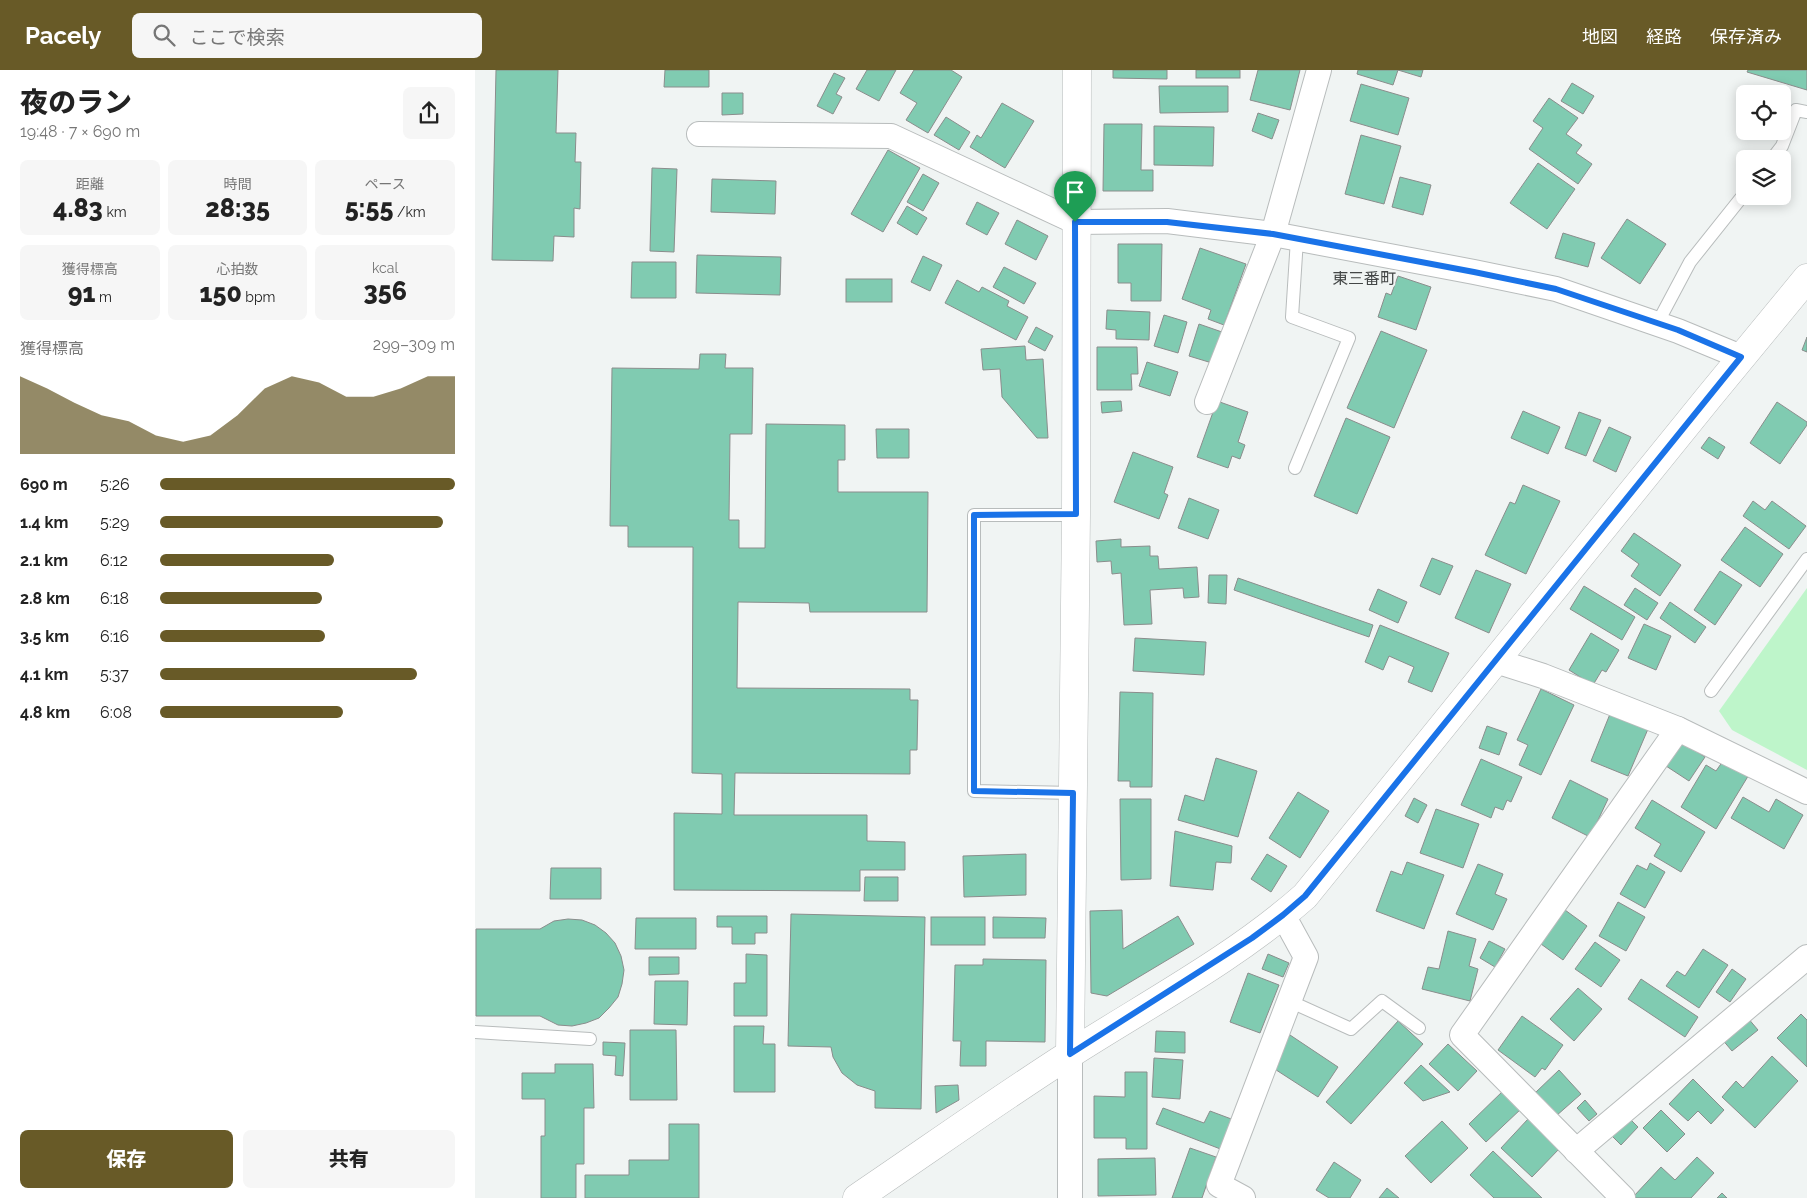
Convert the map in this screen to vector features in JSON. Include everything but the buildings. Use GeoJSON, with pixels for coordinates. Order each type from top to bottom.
{"type":"FeatureCollection","features":[{"type":"Feature","properties":{"kind":"street"},"geometry":{"type":"LineString","coordinates":[[1070,1198],[1076,514],[1075,222],[1077,70]]}},
{"type":"Feature","properties":{"kind":"street"},"geometry":{"type":"LineString","coordinates":[[1207,402],[1273,234],[1319,70]]}},
{"type":"Feature","properties":{"kind":"street"},"geometry":{"type":"LineString","coordinates":[[699,134],[891,136],[1075,222],[1167,222],[1273,234],[1474,272],[1556,289],[1657,324],[1741,357]]}},
{"type":"Feature","properties":{"kind":"street"},"geometry":{"type":"LineString","coordinates":[[857,1198],[1070,1054],[1252,938],[1305,896],[1807,278]]}},
{"type":"Feature","properties":{"kind":"street"},"geometry":{"type":"LineString","coordinates":[[1496,661],[1543,676],[1678,729],[1807,792]]}},
{"type":"Feature","properties":{"kind":"street"},"geometry":{"type":"LineString","coordinates":[[1623,1198],[1463,1035],[1678,729]]}},
{"type":"Feature","properties":{"kind":"street"},"geometry":{"type":"LineString","coordinates":[[1243,1198],[1219,1185],[1306,957],[1283,915]]}},
{"type":"Feature","properties":{"kind":"street"},"geometry":{"type":"LineString","coordinates":[[1576,1152],[1807,957]]}},
{"type":"Feature","properties":{"kind":"lane"},"geometry":{"type":"LineString","coordinates":[[1779,150],[1796,110],[1807,112]]}},
{"type":"Feature","properties":{"kind":"lane"},"geometry":{"type":"LineString","coordinates":[[1657,324],[1690,262],[1736,204]]}},
{"type":"Feature","properties":{"kind":"lane"},"geometry":{"type":"LineString","coordinates":[[1295,468],[1349,338],[1292,317],[1297,239]]}},
{"type":"Feature","properties":{"kind":"lane"},"geometry":{"type":"LineString","coordinates":[[1073,793],[974,791],[974,515],[1076,514]]}},
{"type":"Feature","properties":{"kind":"lane"},"geometry":{"type":"LineString","coordinates":[[1711,691],[1807,559]]}},
{"type":"Feature","properties":{"kind":"lane"},"geometry":{"type":"LineString","coordinates":[[1289,1001],[1351,1029],[1382,1001],[1419,1028]]}},
{"type":"Feature","properties":{"kind":"lane"},"geometry":{"type":"LineString","coordinates":[[475,1032],[590,1040]]}},
{"type":"Feature","properties":{"kind":"green space"},"geometry":{"type":"Polygon","coordinates":[[[1807,588],[1807,770],[1732,730],[1719,711],[1807,588]]]}},
{"type":"Feature","properties":{"kind":"district","name":"東三番町"},"geometry":{"type":"Point","coordinates":[1364,278]}},
{"type":"Feature","properties":{"kind":"route"},"geometry":{"type":"LineString","coordinates":[[1075,222],[1167,222],[1273,234],[1474,272],[1556,289],[1678,330],[1741,357],[1305,896],[1252,938],[1070,1054],[1073,793],[974,791],[974,515],[1076,514],[1075,222]]}}]}
